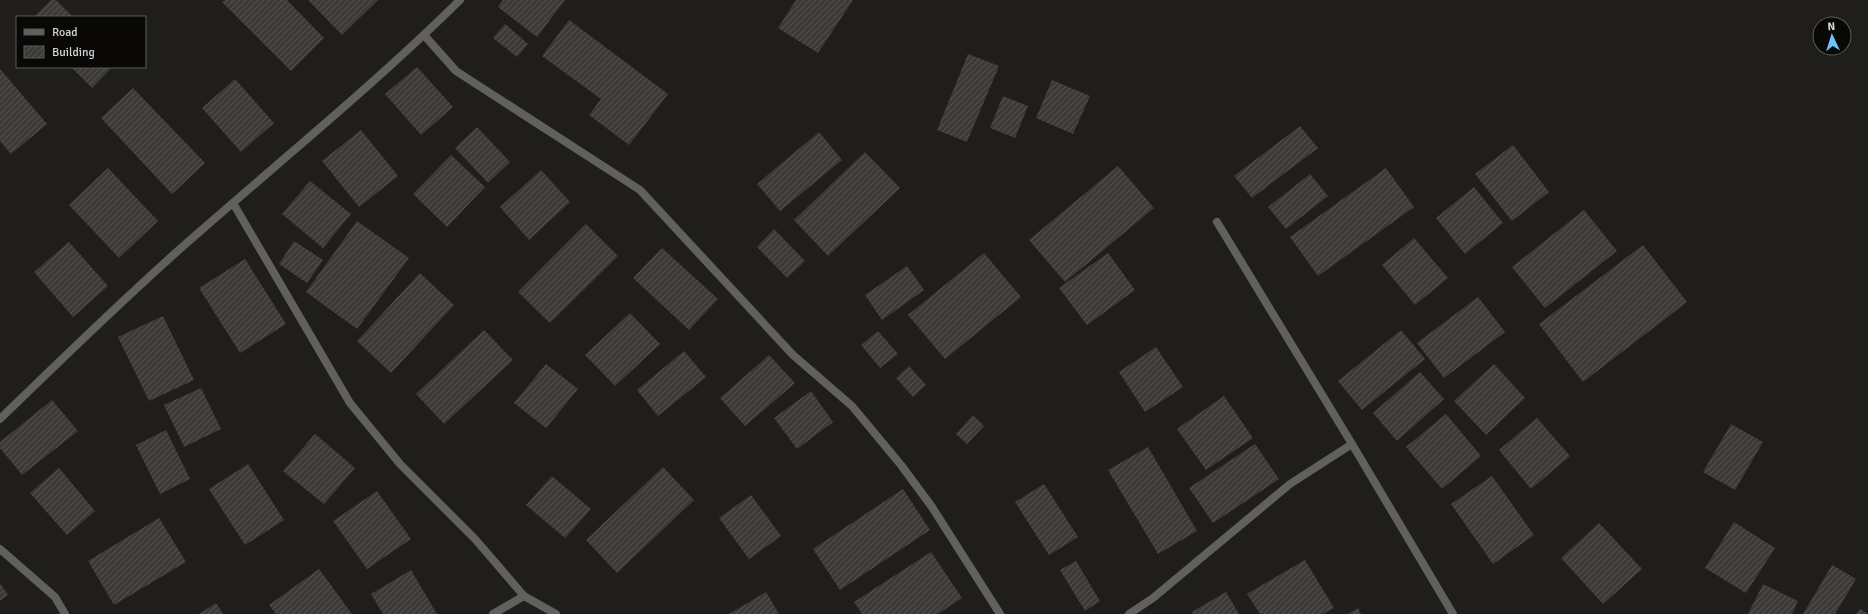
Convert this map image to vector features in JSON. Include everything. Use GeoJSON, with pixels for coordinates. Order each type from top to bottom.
{"type":"FeatureCollection","features":[{"type":"Feature","properties":{"kind":"street"},"geometry":{"type":"LineString","coordinates":[[0,419],[188,242],[336,115],[460,0]]}},
{"type":"Feature","properties":{"kind":"street"},"geometry":{"type":"LineString","coordinates":[[424,35],[456,71],[640,190],[793,356],[852,406],[901,465],[932,507],[1000,614]]}},
{"type":"Feature","properties":{"kind":"street"},"geometry":{"type":"LineString","coordinates":[[233,203],[350,403],[400,464],[474,539],[524,596],[556,614]]}},
{"type":"Feature","properties":{"kind":"street"},"geometry":{"type":"LineString","coordinates":[[1217,222],[1453,614]]}},
{"type":"Feature","properties":{"kind":"street"},"geometry":{"type":"LineString","coordinates":[[1129,614],[1153,598],[1290,484],[1352,444]]}},
{"type":"Feature","properties":{"kind":"street"},"geometry":{"type":"LineString","coordinates":[[0,549],[55,597],[64,614]]}},
{"type":"Feature","properties":{"kind":"street"},"geometry":{"type":"LineString","coordinates":[[493,614],[524,596]]}},
{"type":"Feature","properties":{"kind":"building"},"geometry":{"type":"Polygon","coordinates":[[[51,0],[56,0],[72,16],[35,16],[51,0]]]}},
{"type":"Feature","properties":{"kind":"building"},"geometry":{"type":"Polygon","coordinates":[[[225,0],[287,0],[324,38],[291,71],[222,2],[225,0]]]}},
{"type":"Feature","properties":{"kind":"building"},"geometry":{"type":"Polygon","coordinates":[[[308,0],[378,0],[342,35],[308,0]]]}},
{"type":"Feature","properties":{"kind":"building"},"geometry":{"type":"Polygon","coordinates":[[[503,0],[565,0],[537,37],[498,7],[503,0]]]}},
{"type":"Feature","properties":{"kind":"building"},"geometry":{"type":"Polygon","coordinates":[[[796,0],[853,0],[818,53],[778,28],[796,0]]]}},
{"type":"Feature","properties":{"kind":"building"},"geometry":{"type":"Polygon","coordinates":[[[569,20],[668,94],[629,145],[589,115],[601,99],[542,56],[569,20]]]}},
{"type":"Feature","properties":{"kind":"building"},"geometry":{"type":"Polygon","coordinates":[[[505,24],[528,44],[517,57],[493,38],[505,24]]]}},
{"type":"Feature","properties":{"kind":"building"},"geometry":{"type":"Polygon","coordinates":[[[968,54],[999,66],[967,142],[937,130],[968,54]]]}},
{"type":"Feature","properties":{"kind":"building"},"geometry":{"type":"Polygon","coordinates":[[[417,67],[453,107],[421,135],[385,94],[417,67]]]}},
{"type":"Feature","properties":{"kind":"building"},"geometry":{"type":"Polygon","coordinates":[[[72,68],[111,68],[92,88],[72,68]]]}},
{"type":"Feature","properties":{"kind":"building"},"geometry":{"type":"Polygon","coordinates":[[[0,69],[47,124],[11,154],[0,141],[0,69]]]}},
{"type":"Feature","properties":{"kind":"building"},"geometry":{"type":"Polygon","coordinates":[[[235,79],[274,123],[241,152],[202,108],[235,79]]]}},
{"type":"Feature","properties":{"kind":"building"},"geometry":{"type":"Polygon","coordinates":[[[1052,80],[1090,96],[1073,134],[1036,118],[1052,80]]]}},
{"type":"Feature","properties":{"kind":"building"},"geometry":{"type":"Polygon","coordinates":[[[133,88],[205,163],[172,194],[101,118],[133,88]]]}},
{"type":"Feature","properties":{"kind":"building"},"geometry":{"type":"Polygon","coordinates":[[[1003,96],[1028,106],[1015,138],[990,128],[1003,96]]]}},
{"type":"Feature","properties":{"kind":"building"},"geometry":{"type":"Polygon","coordinates":[[[1300,126],[1318,148],[1252,198],[1234,176],[1300,126]]]}},
{"type":"Feature","properties":{"kind":"building"},"geometry":{"type":"Polygon","coordinates":[[[477,127],[510,162],[488,183],[455,148],[477,127]]]}},
{"type":"Feature","properties":{"kind":"building"},"geometry":{"type":"Polygon","coordinates":[[[361,130],[398,176],[359,207],[322,161],[361,130]]]}},
{"type":"Feature","properties":{"kind":"building"},"geometry":{"type":"Polygon","coordinates":[[[819,132],[842,160],[780,211],[757,184],[819,132]]]}},
{"type":"Feature","properties":{"kind":"building"},"geometry":{"type":"Polygon","coordinates":[[[1513,145],[1549,192],[1512,221],[1475,174],[1513,145]]]}},
{"type":"Feature","properties":{"kind":"building"},"geometry":{"type":"Polygon","coordinates":[[[865,152],[900,188],[828,256],[794,220],[865,152]]]}},
{"type":"Feature","properties":{"kind":"building"},"geometry":{"type":"Polygon","coordinates":[[[451,155],[485,187],[447,227],[413,194],[451,155]]]}},
{"type":"Feature","properties":{"kind":"building"},"geometry":{"type":"Polygon","coordinates":[[[1118,166],[1154,208],[1065,282],[1029,240],[1118,166]]]}},
{"type":"Feature","properties":{"kind":"building"},"geometry":{"type":"Polygon","coordinates":[[[108,168],[158,221],[119,258],[69,205],[108,168]]]}},
{"type":"Feature","properties":{"kind":"building"},"geometry":{"type":"Polygon","coordinates":[[[1386,168],[1414,207],[1318,276],[1290,237],[1386,168]]]}},
{"type":"Feature","properties":{"kind":"building"},"geometry":{"type":"Polygon","coordinates":[[[541,170],[570,202],[529,240],[500,207],[541,170]]]}},
{"type":"Feature","properties":{"kind":"building"},"geometry":{"type":"Polygon","coordinates":[[[1310,174],[1328,196],[1286,229],[1268,207],[1310,174]]]}},
{"type":"Feature","properties":{"kind":"building"},"geometry":{"type":"Polygon","coordinates":[[[310,181],[351,214],[323,248],[282,214],[310,181]]]}},
{"type":"Feature","properties":{"kind":"building"},"geometry":{"type":"Polygon","coordinates":[[[1474,187],[1503,223],[1465,254],[1436,218],[1474,187]]]}},
{"type":"Feature","properties":{"kind":"building"},"geometry":{"type":"Polygon","coordinates":[[[1584,210],[1617,251],[1545,308],[1512,267],[1584,210]]]}},
{"type":"Feature","properties":{"kind":"building"},"geometry":{"type":"Polygon","coordinates":[[[357,221],[409,258],[357,329],[306,292],[357,221]]]}},
{"type":"Feature","properties":{"kind":"building"},"geometry":{"type":"Polygon","coordinates":[[[586,224],[618,256],[550,323],[518,292],[586,224]]]}},
{"type":"Feature","properties":{"kind":"building"},"geometry":{"type":"Polygon","coordinates":[[[774,229],[805,261],[787,278],[757,247],[774,229]]]}},
{"type":"Feature","properties":{"kind":"building"},"geometry":{"type":"Polygon","coordinates":[[[1414,238],[1448,278],[1415,305],[1382,265],[1414,238]]]}},
{"type":"Feature","properties":{"kind":"building"},"geometry":{"type":"Polygon","coordinates":[[[294,241],[323,260],[307,283],[279,264],[294,241]]]}},
{"type":"Feature","properties":{"kind":"building"},"geometry":{"type":"Polygon","coordinates":[[[69,242],[108,286],[73,317],[34,272],[69,242]]]}},
{"type":"Feature","properties":{"kind":"building"},"geometry":{"type":"Polygon","coordinates":[[[1643,245],[1687,302],[1583,382],[1539,324],[1643,245]]]}},
{"type":"Feature","properties":{"kind":"building"},"geometry":{"type":"Polygon","coordinates":[[[662,248],[718,299],[689,330],[633,278],[662,248]]]}},
{"type":"Feature","properties":{"kind":"building"},"geometry":{"type":"Polygon","coordinates":[[[984,253],[1021,297],[945,359],[908,315],[984,253]]]}},
{"type":"Feature","properties":{"kind":"building"},"geometry":{"type":"Polygon","coordinates":[[[1108,253],[1135,290],[1087,325],[1059,288],[1108,253]]]}},
{"type":"Feature","properties":{"kind":"building"},"geometry":{"type":"Polygon","coordinates":[[[245,259],[286,324],[240,353],[199,288],[245,259]]]}},
{"type":"Feature","properties":{"kind":"building"},"geometry":{"type":"Polygon","coordinates":[[[907,266],[924,290],[882,320],[865,295],[907,266]]]}},
{"type":"Feature","properties":{"kind":"building"},"geometry":{"type":"Polygon","coordinates":[[[420,273],[454,305],[391,373],[357,341],[420,273]]]}},
{"type":"Feature","properties":{"kind":"building"},"geometry":{"type":"Polygon","coordinates":[[[1478,297],[1505,332],[1444,378],[1417,343],[1478,297]]]}},
{"type":"Feature","properties":{"kind":"building"},"geometry":{"type":"Polygon","coordinates":[[[630,313],[660,344],[615,386],[585,355],[630,313]]]}},
{"type":"Feature","properties":{"kind":"building"},"geometry":{"type":"Polygon","coordinates":[[[163,316],[194,380],[149,401],[118,337],[163,316]]]}},
{"type":"Feature","properties":{"kind":"building"},"geometry":{"type":"Polygon","coordinates":[[[484,330],[513,360],[444,424],[416,394],[484,330]]]}},
{"type":"Feature","properties":{"kind":"building"},"geometry":{"type":"Polygon","coordinates":[[[1401,330],[1425,359],[1362,410],[1338,381],[1401,330]]]}},
{"type":"Feature","properties":{"kind":"building"},"geometry":{"type":"Polygon","coordinates":[[[878,331],[898,354],[880,368],[861,345],[878,331]]]}},
{"type":"Feature","properties":{"kind":"building"},"geometry":{"type":"Polygon","coordinates":[[[1156,347],[1183,387],[1145,412],[1119,372],[1156,347]]]}},
{"type":"Feature","properties":{"kind":"building"},"geometry":{"type":"Polygon","coordinates":[[[684,351],[706,377],[658,416],[637,390],[684,351]]]}},
{"type":"Feature","properties":{"kind":"building"},"geometry":{"type":"Polygon","coordinates":[[[769,355],[795,383],[745,426],[720,398],[769,355]]]}},
{"type":"Feature","properties":{"kind":"building"},"geometry":{"type":"Polygon","coordinates":[[[546,364],[578,389],[546,428],[514,403],[546,364]]]}},
{"type":"Feature","properties":{"kind":"building"},"geometry":{"type":"Polygon","coordinates":[[[1494,364],[1525,398],[1486,435],[1454,401],[1494,364]]]}},
{"type":"Feature","properties":{"kind":"building"},"geometry":{"type":"Polygon","coordinates":[[[909,366],[926,385],[913,397],[896,378],[909,366]]]}},
{"type":"Feature","properties":{"kind":"building"},"geometry":{"type":"Polygon","coordinates":[[[1420,372],[1444,399],[1397,441],[1373,413],[1420,372]]]}},
{"type":"Feature","properties":{"kind":"building"},"geometry":{"type":"Polygon","coordinates":[[[201,388],[221,429],[184,447],[164,405],[201,388]]]}},
{"type":"Feature","properties":{"kind":"building"},"geometry":{"type":"Polygon","coordinates":[[[811,391],[833,422],[797,449],[774,418],[811,391]]]}},
{"type":"Feature","properties":{"kind":"building"},"geometry":{"type":"Polygon","coordinates":[[[1224,396],[1253,438],[1206,470],[1177,429],[1224,396]]]}},
{"type":"Feature","properties":{"kind":"building"},"geometry":{"type":"Polygon","coordinates":[[[52,400],[78,431],[22,475],[0,448],[0,442],[52,400]]]}},
{"type":"Feature","properties":{"kind":"building"},"geometry":{"type":"Polygon","coordinates":[[[1446,414],[1481,456],[1442,489],[1406,447],[1446,414]]]}},
{"type":"Feature","properties":{"kind":"building"},"geometry":{"type":"Polygon","coordinates":[[[973,415],[984,426],[967,444],[956,434],[973,415]]]}},
{"type":"Feature","properties":{"kind":"building"},"geometry":{"type":"Polygon","coordinates":[[[1537,418],[1570,456],[1531,489],[1499,450],[1537,418]]]}},
{"type":"Feature","properties":{"kind":"building"},"geometry":{"type":"Polygon","coordinates":[[[1731,424],[1763,442],[1735,490],[1703,472],[1731,424]]]}},
{"type":"Feature","properties":{"kind":"building"},"geometry":{"type":"Polygon","coordinates":[[[166,430],[190,479],[160,494],[136,445],[166,430]]]}},
{"type":"Feature","properties":{"kind":"building"},"geometry":{"type":"Polygon","coordinates":[[[315,434],[355,468],[324,504],[283,471],[315,434]]]}},
{"type":"Feature","properties":{"kind":"building"},"geometry":{"type":"Polygon","coordinates":[[[1255,444],[1279,479],[1213,523],[1189,488],[1255,444]]]}},
{"type":"Feature","properties":{"kind":"building"},"geometry":{"type":"Polygon","coordinates":[[[1148,447],[1197,531],[1158,554],[1108,470],[1148,447]]]}},
{"type":"Feature","properties":{"kind":"building"},"geometry":{"type":"Polygon","coordinates":[[[248,464],[284,520],[245,545],[209,489],[248,464]]]}},
{"type":"Feature","properties":{"kind":"building"},"geometry":{"type":"Polygon","coordinates":[[[663,467],[694,500],[617,573],[586,540],[663,467]]]}},
{"type":"Feature","properties":{"kind":"building"},"geometry":{"type":"Polygon","coordinates":[[[59,468],[95,511],[67,535],[30,493],[59,468]]]}},
{"type":"Feature","properties":{"kind":"building"},"geometry":{"type":"Polygon","coordinates":[[[552,476],[591,509],[565,538],[526,505],[552,476]]]}},
{"type":"Feature","properties":{"kind":"building"},"geometry":{"type":"Polygon","coordinates":[[[1492,476],[1534,535],[1493,564],[1451,504],[1492,476]]]}},
{"type":"Feature","properties":{"kind":"building"},"geometry":{"type":"Polygon","coordinates":[[[1044,484],[1078,537],[1049,555],[1015,502],[1044,484]]]}},
{"type":"Feature","properties":{"kind":"building"},"geometry":{"type":"Polygon","coordinates":[[[903,489],[930,530],[840,590],[813,549],[903,489]]]}},
{"type":"Feature","properties":{"kind":"building"},"geometry":{"type":"Polygon","coordinates":[[[377,491],[411,539],[367,569],[333,521],[377,491]]]}},
{"type":"Feature","properties":{"kind":"building"},"geometry":{"type":"Polygon","coordinates":[[[751,495],[781,536],[749,559],[719,518],[751,495]]]}},
{"type":"Feature","properties":{"kind":"building"},"geometry":{"type":"Polygon","coordinates":[[[159,518],[186,562],[114,605],[88,561],[159,518]]]}},
{"type":"Feature","properties":{"kind":"building"},"geometry":{"type":"Polygon","coordinates":[[[1734,522],[1775,548],[1746,593],[1705,568],[1734,522]]]}},
{"type":"Feature","properties":{"kind":"building"},"geometry":{"type":"Polygon","coordinates":[[[1599,523],[1642,569],[1603,604],[1561,558],[1599,523]]]}},
{"type":"Feature","properties":{"kind":"building"},"geometry":{"type":"Polygon","coordinates":[[[931,552],[962,598],[938,614],[862,614],[854,602],[931,552]]]}},
{"type":"Feature","properties":{"kind":"building"},"geometry":{"type":"Polygon","coordinates":[[[1305,560],[1334,608],[1323,614],[1260,614],[1247,594],[1305,560]]]}},
{"type":"Feature","properties":{"kind":"building"},"geometry":{"type":"Polygon","coordinates":[[[1076,561],[1100,601],[1085,611],[1060,570],[1076,561]]]}},
{"type":"Feature","properties":{"kind":"building"},"geometry":{"type":"Polygon","coordinates":[[[1832,565],[1856,579],[1835,614],[1803,614],[1832,565]]]}},
{"type":"Feature","properties":{"kind":"building"},"geometry":{"type":"Polygon","coordinates":[[[319,569],[352,614],[276,614],[269,605],[319,569]]]}},
{"type":"Feature","properties":{"kind":"building"},"geometry":{"type":"Polygon","coordinates":[[[411,570],[437,614],[383,614],[371,594],[411,570]]]}},
{"type":"Feature","properties":{"kind":"building"},"geometry":{"type":"Polygon","coordinates":[[[0,583],[8,595],[0,601],[0,583]]]}},
{"type":"Feature","properties":{"kind":"building"},"geometry":{"type":"Polygon","coordinates":[[[1763,584],[1798,601],[1792,614],[1748,614],[1763,584]]]}},
{"type":"Feature","properties":{"kind":"building"},"geometry":{"type":"Polygon","coordinates":[[[766,592],[779,614],[729,614],[766,592]]]}},
{"type":"Feature","properties":{"kind":"building"},"geometry":{"type":"Polygon","coordinates":[[[1226,592],[1239,614],[1193,614],[1192,612],[1226,592]]]}},
{"type":"Feature","properties":{"kind":"building"},"geometry":{"type":"Polygon","coordinates":[[[216,603],[223,614],[199,614],[216,603]]]}},
{"type":"Feature","properties":{"kind":"building"},"geometry":{"type":"Polygon","coordinates":[[[1358,608],[1361,614],[1348,614],[1358,608]]]}},
{"type":"Feature","properties":{"kind":"building"},"geometry":{"type":"Polygon","coordinates":[[[1860,609],[1868,614],[1856,614],[1860,609]]]}}]}
